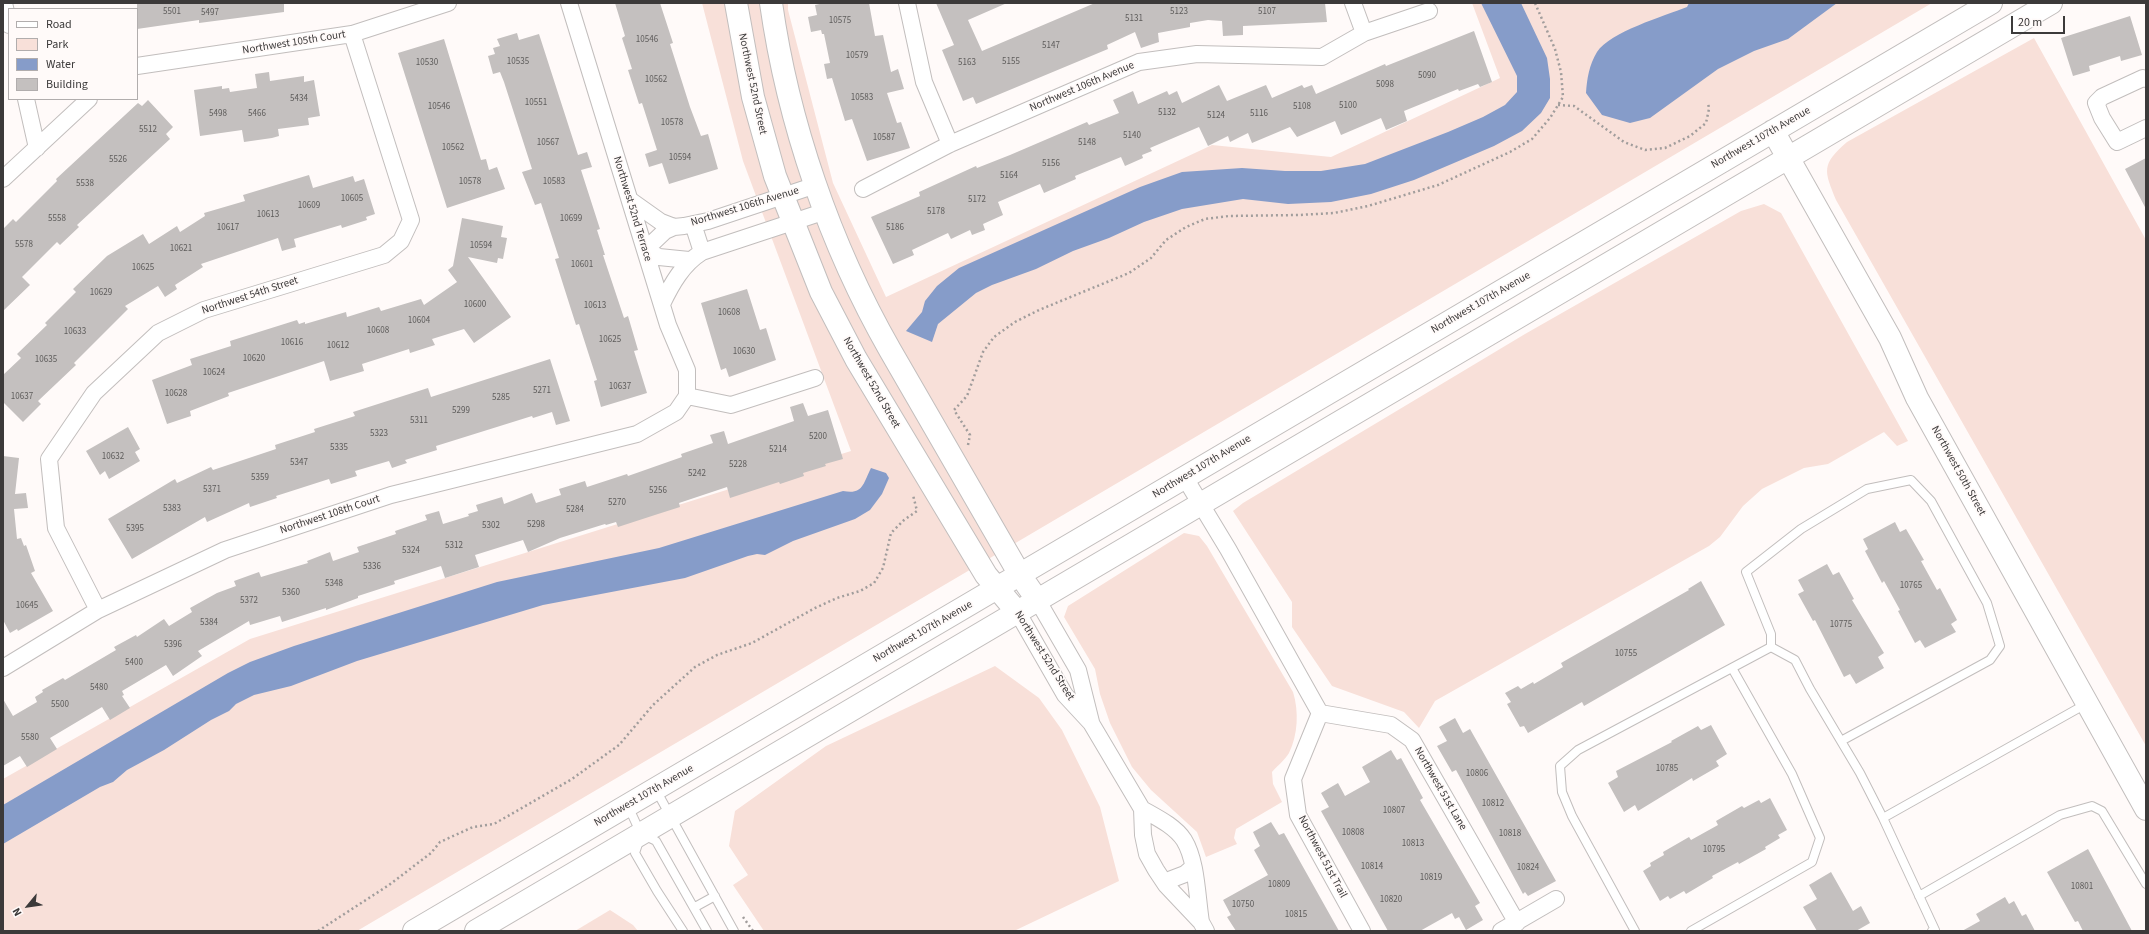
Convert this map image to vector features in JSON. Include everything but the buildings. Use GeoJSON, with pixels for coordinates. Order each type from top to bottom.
{"type":"FeatureCollection","features":[{"type":"Feature","properties":{"kind":"main road","name":"Northwest 52nd Street"},"geometry":{"type":"LineString","coordinates":[[736,3],[753,97],[765,143],[792,223],[821,292],[846,340],[983,571],[1018,613]]}},
{"type":"Feature","properties":{"kind":"main road","name":"Northwest 52nd Street"},"geometry":{"type":"LineString","coordinates":[[771,3],[787,88],[816,185],[851,274],[875,324],[1020,575],[1038,601]]}},
{"type":"Feature","properties":{"kind":"main road","name":"Northwest 107th Avenue"},"geometry":{"type":"LineString","coordinates":[[414,931],[1991,3]]}},
{"type":"Feature","properties":{"kind":"main road"},"geometry":{"type":"LineString","coordinates":[[476,931],[1789,159],[2051,3]]}},
{"type":"Feature","properties":{"kind":"main road","name":"Northwest 50th Street"},"geometry":{"type":"LineString","coordinates":[[1773,131],[1890,338],[1917,398],[2146,808]]}},
{"type":"Feature","properties":{"kind":"street"},"geometry":{"type":"LineString","coordinates":[[4,3],[8,21]]}},
{"type":"Feature","properties":{"kind":"street","name":"Northwest 105th Court"},"geometry":{"type":"LineString","coordinates":[[138,66],[352,34],[448,3]]}},
{"type":"Feature","properties":{"kind":"street","name":"Northwest 52nd Terrace"},"geometry":{"type":"LineString","coordinates":[[569,3],[662,304],[687,370],[687,396]]}},
{"type":"Feature","properties":{"kind":"street"},"geometry":{"type":"LineString","coordinates":[[907,3],[924,82],[950,144]]}},
{"type":"Feature","properties":{"kind":"street"},"geometry":{"type":"LineString","coordinates":[[1354,3],[1364,33]]}},
{"type":"Feature","properties":{"kind":"street","name":"Northwest 106th Avenue"},"geometry":{"type":"LineString","coordinates":[[863,189],[950,144],[1138,62],[1197,54],[1281,58],[1322,57],[1364,33],[1429,11]]}},
{"type":"Feature","properties":{"kind":"street","name":"Northwest 54th Street"},"geometry":{"type":"LineString","coordinates":[[98,610],[56,528],[49,459],[94,393],[158,333],[204,310],[384,255],[402,241],[411,220],[352,34]]}},
{"type":"Feature","properties":{"kind":"street"},"geometry":{"type":"LineString","coordinates":[[2146,79],[2143,78],[2102,97],[2096,103],[2102,118],[2117,142],[2146,128]]}},
{"type":"Feature","properties":{"kind":"street"},"geometry":{"type":"LineString","coordinates":[[26,100],[37,148]]}},
{"type":"Feature","properties":{"kind":"street"},"geometry":{"type":"LineString","coordinates":[[3,179],[87,100]]}},
{"type":"Feature","properties":{"kind":"street","name":"Northwest 106th Avenue"},"geometry":{"type":"LineString","coordinates":[[645,250],[664,231],[674,227],[708,222],[816,185]]}},
{"type":"Feature","properties":{"kind":"street"},"geometry":{"type":"LineString","coordinates":[[630,200],[649,215],[674,227]]}},
{"type":"Feature","properties":{"kind":"street"},"geometry":{"type":"LineString","coordinates":[[645,250],[659,257],[696,256],[826,211]]}},
{"type":"Feature","properties":{"kind":"street"},"geometry":{"type":"LineString","coordinates":[[662,304],[668,290],[696,256],[693,224]]}},
{"type":"Feature","properties":{"kind":"street"},"geometry":{"type":"LineString","coordinates":[[687,396],[731,405],[815,378]]}},
{"type":"Feature","properties":{"kind":"street","name":"Northwest 108th Court"},"geometry":{"type":"LineString","coordinates":[[3,668],[98,610],[225,550],[391,495],[636,434],[676,412],[687,396]]}},
{"type":"Feature","properties":{"kind":"street"},"geometry":{"type":"LineString","coordinates":[[1185,478],[1320,713]]}},
{"type":"Feature","properties":{"kind":"street","name":"Northwest 52nd Street"},"geometry":{"type":"LineString","coordinates":[[1038,601],[1078,670],[1091,723]]}},
{"type":"Feature","properties":{"kind":"street","name":"Northwest 52nd Street"},"geometry":{"type":"LineString","coordinates":[[1018,613],[1065,695],[1091,723],[1142,808],[1169,826],[1184,839],[1192,856],[1204,927]]}},
{"type":"Feature","properties":{"kind":"street","name":"Northwest 51st Lane"},"geometry":{"type":"LineString","coordinates":[[1320,713],[1391,725],[1412,740],[1517,923]]}},
{"type":"Feature","properties":{"kind":"street","name":"Northwest 51st Trail"},"geometry":{"type":"LineString","coordinates":[[1320,713],[1293,779],[1298,815],[1362,931]]}},
{"type":"Feature","properties":{"kind":"street","name":"Northwest 52nd Street"},"geometry":{"type":"LineString","coordinates":[[1142,808],[1143,835],[1147,854],[1164,882],[1204,927]]}},
{"type":"Feature","properties":{"kind":"street"},"geometry":{"type":"LineString","coordinates":[[1164,882],[1185,874],[1193,867]]}},
{"type":"Feature","properties":{"kind":"street"},"geometry":{"type":"LineString","coordinates":[[1501,931],[1517,923],[1556,898]]}},
{"type":"Feature","properties":{"kind":"lane"},"geometry":{"type":"LineString","coordinates":[[1771,647],[1771,634],[1746,572],[1801,529],[1867,489],[1911,480],[1930,501],[1987,603],[2000,646],[1990,660],[1841,741]]}},
{"type":"Feature","properties":{"kind":"lane"},"geometry":{"type":"LineString","coordinates":[[1636,931],[1572,816],[1562,792],[1560,766],[1578,750],[1771,647]]}},
{"type":"Feature","properties":{"kind":"lane"},"geometry":{"type":"LineString","coordinates":[[1771,647],[1795,660],[1810,689],[1860,773],[1883,818],[1934,931]]}},
{"type":"Feature","properties":{"kind":"lane"},"geometry":{"type":"LineString","coordinates":[[1691,931],[1812,862],[1820,838],[1792,774],[1732,668]]}},
{"type":"Feature","properties":{"kind":"lane"},"geometry":{"type":"LineString","coordinates":[[1883,818],[2087,703]]}},
{"type":"Feature","properties":{"kind":"lane"},"geometry":{"type":"LineString","coordinates":[[655,789],[734,931]]}},
{"type":"Feature","properties":{"kind":"lane"},"geometry":{"type":"LineString","coordinates":[[628,805],[641,834],[656,841],[695,907],[707,931]]}},
{"type":"Feature","properties":{"kind":"lane"},"geometry":{"type":"LineString","coordinates":[[1919,896],[2060,815],[2092,806],[2102,811],[2146,884]]}},
{"type":"Feature","properties":{"kind":"lane"},"geometry":{"type":"LineString","coordinates":[[641,834],[635,853],[656,891],[683,931]]}},
{"type":"Feature","properties":{"kind":"lane"},"geometry":{"type":"LineString","coordinates":[[695,907],[715,896]]}},
{"type":"Feature","properties":{"kind":"path"},"geometry":{"type":"LineString","coordinates":[[970,435],[954,410],[967,396],[983,352],[994,337],[1014,322],[1039,310],[1129,273],[1151,258],[1166,240],[1186,227],[1205,219],[1229,216],[1299,216],[1334,213],[1368,206],[1438,185],[1510,152],[1532,139],[1550,118],[1563,97],[1561,72],[1555,49],[1535,3]]}},
{"type":"Feature","properties":{"kind":"path"},"geometry":{"type":"LineString","coordinates":[[1558,105],[1574,106],[1624,142],[1645,150],[1665,148],[1690,136],[1706,123],[1709,109],[1708,102]]}},
{"type":"Feature","properties":{"kind":"path"},"geometry":{"type":"LineString","coordinates":[[318,931],[389,885],[427,857],[440,842],[473,827],[494,824],[572,779],[619,745],[653,705],[695,667],[717,655],[752,644],[816,608],[837,598],[860,591],[874,583],[883,568],[891,533],[917,511]]}},
{"type":"Feature","properties":{"kind":"green space"},"geometry":{"type":"Polygon","coordinates":[[[702,3],[788,3],[788,10],[833,183],[886,297],[1212,145],[1331,157],[1500,78],[1472,3],[1932,3],[357,931],[3,931],[3,779],[250,639],[851,451],[743,161],[702,3]]]}},
{"type":"Feature","properties":{"kind":"green space"},"geometry":{"type":"Polygon","coordinates":[[[2034,38],[2146,240],[2146,746],[1836,200],[1827,175],[1829,163],[1847,142],[2034,38]]]}},
{"type":"Feature","properties":{"kind":"green space"},"geometry":{"type":"Polygon","coordinates":[[[1764,204],[1781,213],[1908,441],[1897,446],[1884,432],[1828,464],[1804,468],[1762,489],[1743,506],[1720,537],[1709,546],[1435,701],[1419,728],[1404,712],[1332,686],[1292,627],[1292,602],[1233,511],[1243,503],[1525,334],[1741,211],[1764,204]]]}},
{"type":"Feature","properties":{"kind":"green space"},"geometry":{"type":"Polygon","coordinates":[[[1184,533],[1199,536],[1207,546],[1293,692],[1297,715],[1296,731],[1289,753],[1272,772],[1273,784],[1282,802],[1236,829],[1234,838],[1237,844],[1206,857],[1197,832],[1151,790],[1132,767],[1110,723],[1100,694],[1095,669],[1064,617],[1068,606],[1184,533]]]}},
{"type":"Feature","properties":{"kind":"green space"},"geometry":{"type":"Polygon","coordinates":[[[995,666],[1039,698],[1062,730],[1100,807],[1119,881],[1014,931],[764,931],[733,885],[748,875],[729,846],[735,811],[826,746],[995,666]]]}},
{"type":"Feature","properties":{"kind":"green space"},"geometry":{"type":"Polygon","coordinates":[[[610,910],[633,925],[638,931],[575,931],[610,910]]]}},
{"type":"Feature","properties":{"kind":"water"},"geometry":{"type":"Polygon","coordinates":[[[1481,3],[1521,3],[1547,58],[1550,79],[1550,98],[1541,113],[1522,131],[1494,146],[1414,180],[1371,194],[1331,202],[1288,204],[1243,199],[1182,209],[1144,222],[1109,238],[1073,251],[1036,269],[992,285],[976,293],[938,324],[932,342],[906,331],[922,312],[925,301],[937,286],[959,268],[1140,187],[1182,172],[1242,168],[1285,171],[1321,171],[1365,164],[1448,132],[1483,117],[1505,105],[1517,92],[1517,76],[1481,3]]]}},
{"type":"Feature","properties":{"kind":"water"},"geometry":{"type":"Polygon","coordinates":[[[1689,3],[1837,3],[1788,39],[1754,51],[1718,69],[1650,118],[1630,123],[1602,115],[1586,93],[1589,72],[1597,52],[1613,38],[1625,31],[1687,7],[1689,3]]]}},
{"type":"Feature","properties":{"kind":"water"},"geometry":{"type":"Polygon","coordinates":[[[871,468],[886,473],[889,478],[882,494],[870,510],[855,519],[793,541],[765,555],[757,554],[748,556],[685,578],[543,605],[357,661],[291,686],[254,695],[236,704],[229,711],[211,720],[164,750],[127,770],[113,782],[100,787],[3,844],[3,805],[228,673],[250,662],[294,646],[497,582],[659,548],[843,491],[850,492],[859,490],[871,468]]]}}]}
